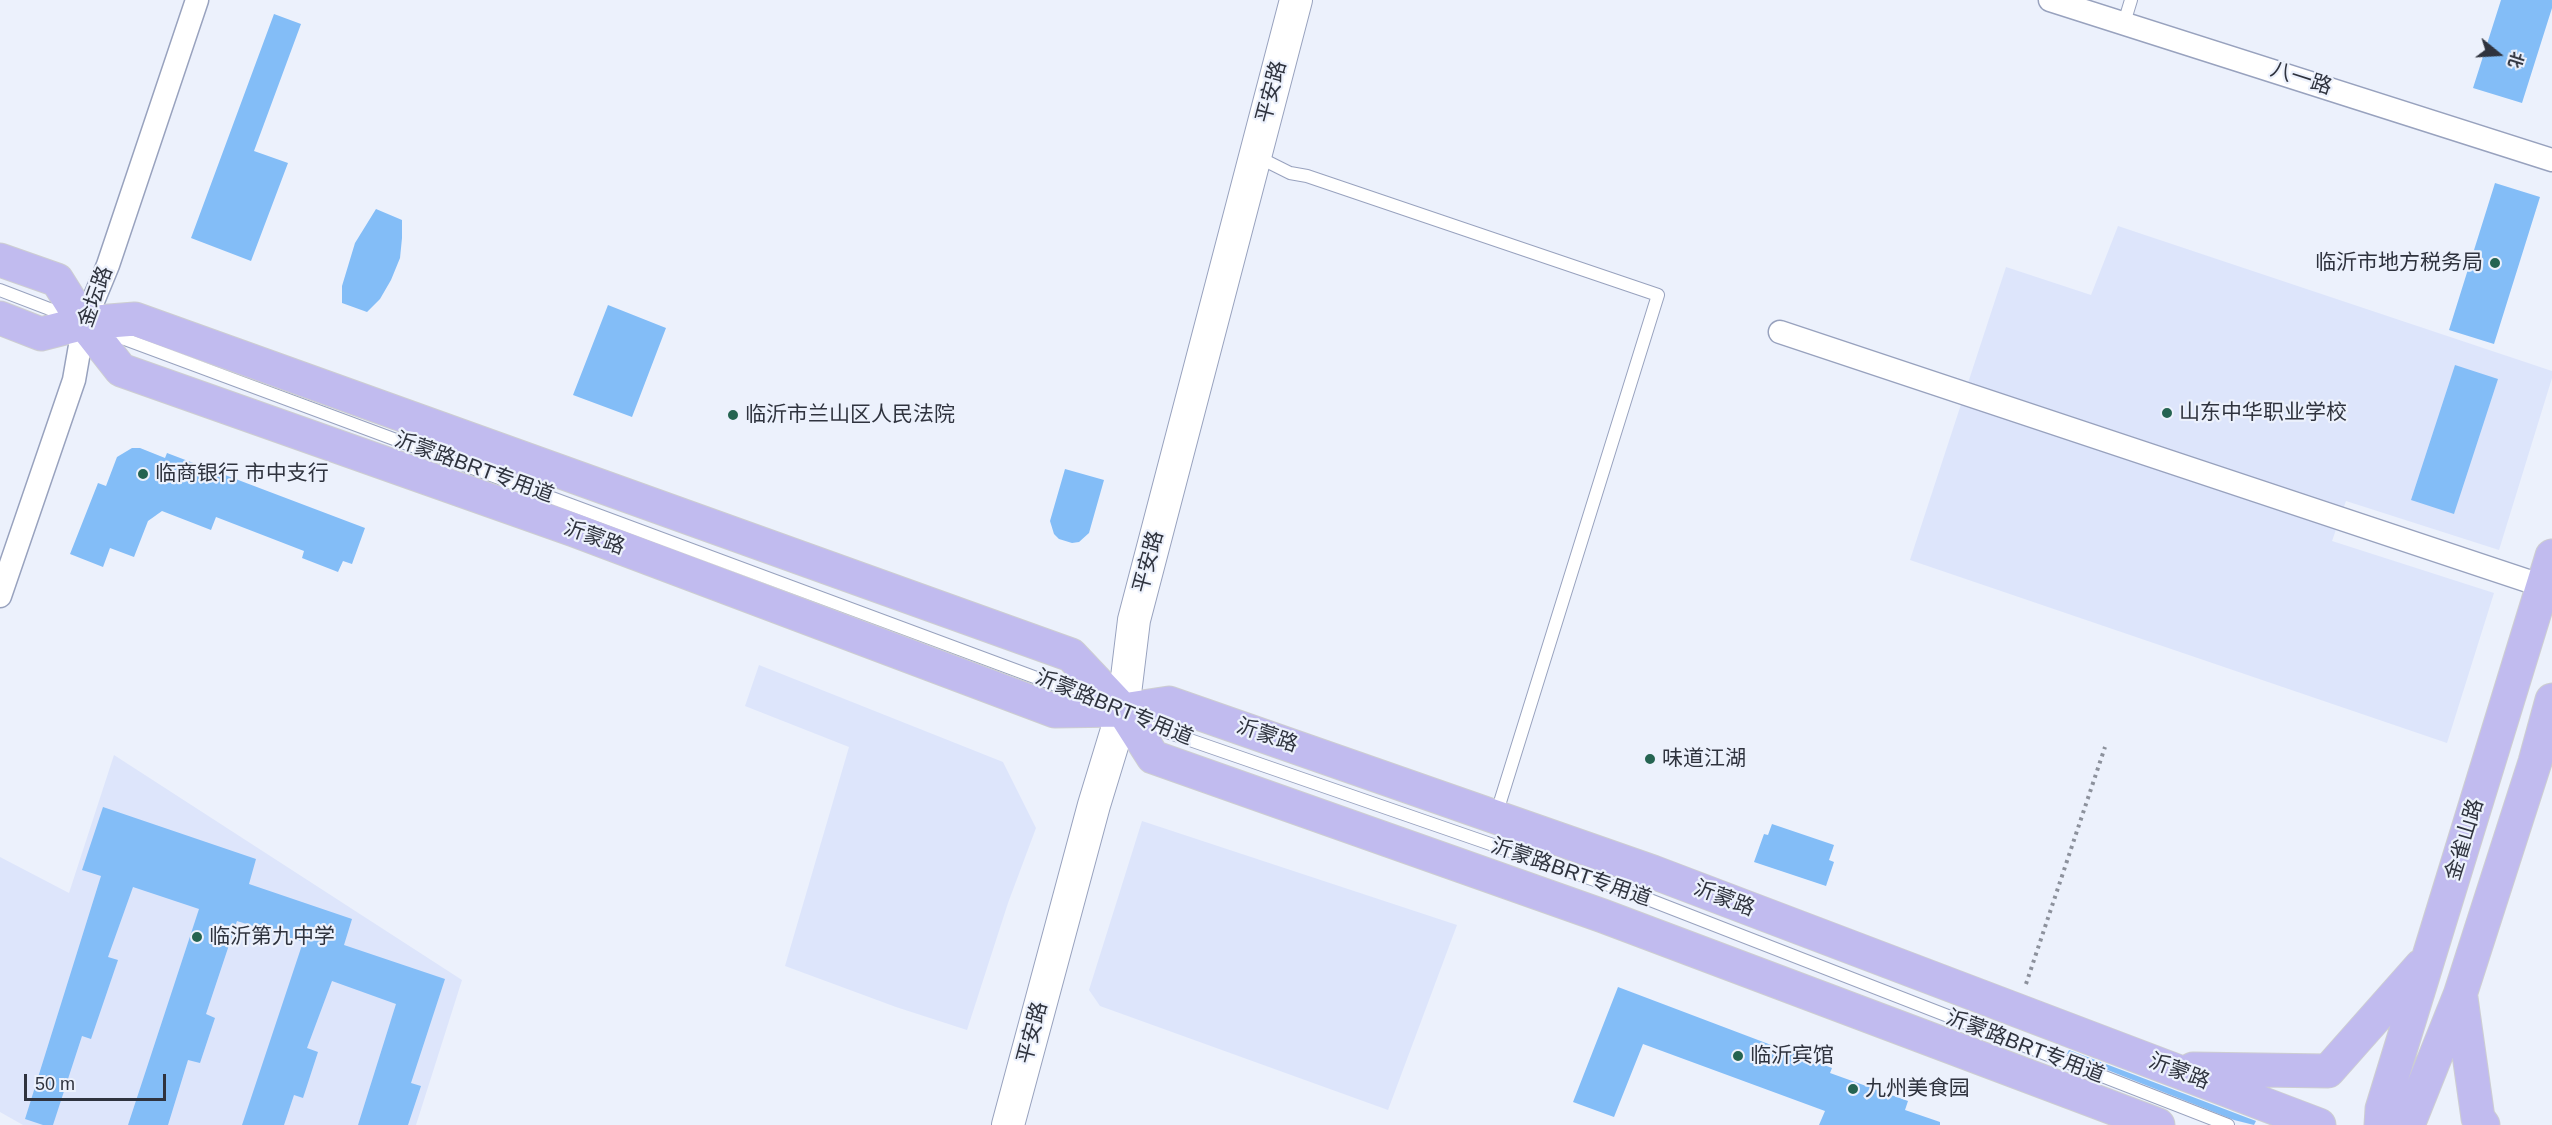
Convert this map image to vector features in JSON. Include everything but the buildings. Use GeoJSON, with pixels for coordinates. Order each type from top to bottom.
{"type":"FeatureCollection","features":[{"type":"Feature","properties":{"kind":"main road","name":"平安路"},"geometry":{"type":"LineString","coordinates":[[1008,1125],[1094,805],[1123,710],[1134,620],[1296,0]]}},
{"type":"Feature","properties":{"kind":"main road","name":"沂蒙路"},"geometry":{"type":"LineString","coordinates":[[0,260],[57,280],[84,323],[122,370],[563,526],[1055,711],[1123,710],[1170,703],[1496,815],[1653,872],[2319,1125]]}},
{"type":"Feature","properties":{"kind":"main road"},"geometry":{"type":"LineString","coordinates":[[0,318],[41,334],[84,323],[135,319],[1071,655],[1123,710],[1154,757],[1603,916],[2149,1123]]}},
{"type":"Feature","properties":{"kind":"main road","name":"金雀山路"},"geometry":{"type":"LineString","coordinates":[[2381,1125],[2382,1109],[2552,556]]}},
{"type":"Feature","properties":{"kind":"main road","name":"金雀山路"},"geometry":{"type":"LineString","coordinates":[[2408,1125],[2460,995],[2540,764],[2552,700]]}},
{"type":"Feature","properties":{"kind":"main road"},"geometry":{"type":"LineString","coordinates":[[2171,1069],[2328,1071],[2428,958]]}},
{"type":"Feature","properties":{"kind":"main road"},"geometry":{"type":"LineString","coordinates":[[2460,995],[2478,1118],[2483,1125]]}},
{"type":"Feature","properties":{"kind":"street","name":"金坛路"},"geometry":{"type":"LineString","coordinates":[[0,596],[74,381],[84,323],[108,265],[198,0]]}},
{"type":"Feature","properties":{"kind":"street","name":"八一路"},"geometry":{"type":"LineString","coordinates":[[2050,0],[2552,160]]}},
{"type":"Feature","properties":{"kind":"street"},"geometry":{"type":"LineString","coordinates":[[1779,332],[2543,586]]}},
{"type":"Feature","properties":{"kind":"lane"},"geometry":{"type":"LineString","coordinates":[[2124,23],[2131,0]]}},
{"type":"Feature","properties":{"kind":"lane"},"geometry":{"type":"LineString","coordinates":[[1255,156],[1290,173],[1307,176],[1658,295],[1496,815]]}},
{"type":"Feature","properties":{"kind":"lane"},"geometry":{"type":"LineString","coordinates":[[0,290],[84,323]]}},
{"type":"Feature","properties":{"kind":"lane","name":"沂蒙路BRT专用道"},"geometry":{"type":"LineString","coordinates":[[1123,710],[1161,730],[1632,893],[2228,1125]]}},
{"type":"Feature","properties":{"kind":"path"},"geometry":{"type":"LineString","coordinates":[[2026,984],[2105,747]]}},
{"type":"Feature","properties":{"kind":"shaded area","name":"山东中华职业学校"},"geometry":{"type":"Polygon","coordinates":[[[2118,226],[2552,371],[2552,378],[2499,550],[2346,501],[2332,541],[2494,593],[2447,743],[1910,560],[2006,267],[2091,295],[2118,226]]]}},
{"type":"Feature","properties":{"kind":"shaded area"},"geometry":{"type":"Polygon","coordinates":[[[759,665],[1003,762],[1036,828],[1008,903],[967,1030],[896,1007],[785,966],[849,747],[745,706],[759,665]]]}},
{"type":"Feature","properties":{"kind":"shaded area","name":"临沂第九中学"},"geometry":{"type":"Polygon","coordinates":[[[114,755],[462,980],[416,1125],[23,1125],[0,1112],[0,857],[69,893],[114,755]]]}},
{"type":"Feature","properties":{"kind":"shaded area"},"geometry":{"type":"Polygon","coordinates":[[[1142,821],[1457,925],[1388,1110],[1100,1006],[1089,990],[1142,821]]]}},
{"type":"Feature","properties":{"kind":"place","name":"临沂市地方税务局"},"geometry":{"type":"Point","coordinates":[2495,263]}},
{"type":"Feature","properties":{"kind":"place","name":"山东中华职业学校"},"geometry":{"type":"Point","coordinates":[2167,413]}},
{"type":"Feature","properties":{"kind":"place","name":"临沂市兰山区人民法院"},"geometry":{"type":"Point","coordinates":[733,415]}},
{"type":"Feature","properties":{"kind":"place","name":"临商银行 市中支行"},"geometry":{"type":"Point","coordinates":[143,474]}},
{"type":"Feature","properties":{"kind":"place","name":"味道江湖"},"geometry":{"type":"Point","coordinates":[1650,759]}},
{"type":"Feature","properties":{"kind":"place","name":"临沂第九中学"},"geometry":{"type":"Point","coordinates":[197,937]}},
{"type":"Feature","properties":{"kind":"place","name":"临沂宾馆"},"geometry":{"type":"Point","coordinates":[1738,1056]}},
{"type":"Feature","properties":{"kind":"place","name":"九州美食园"},"geometry":{"type":"Point","coordinates":[1853,1089]}}]}
